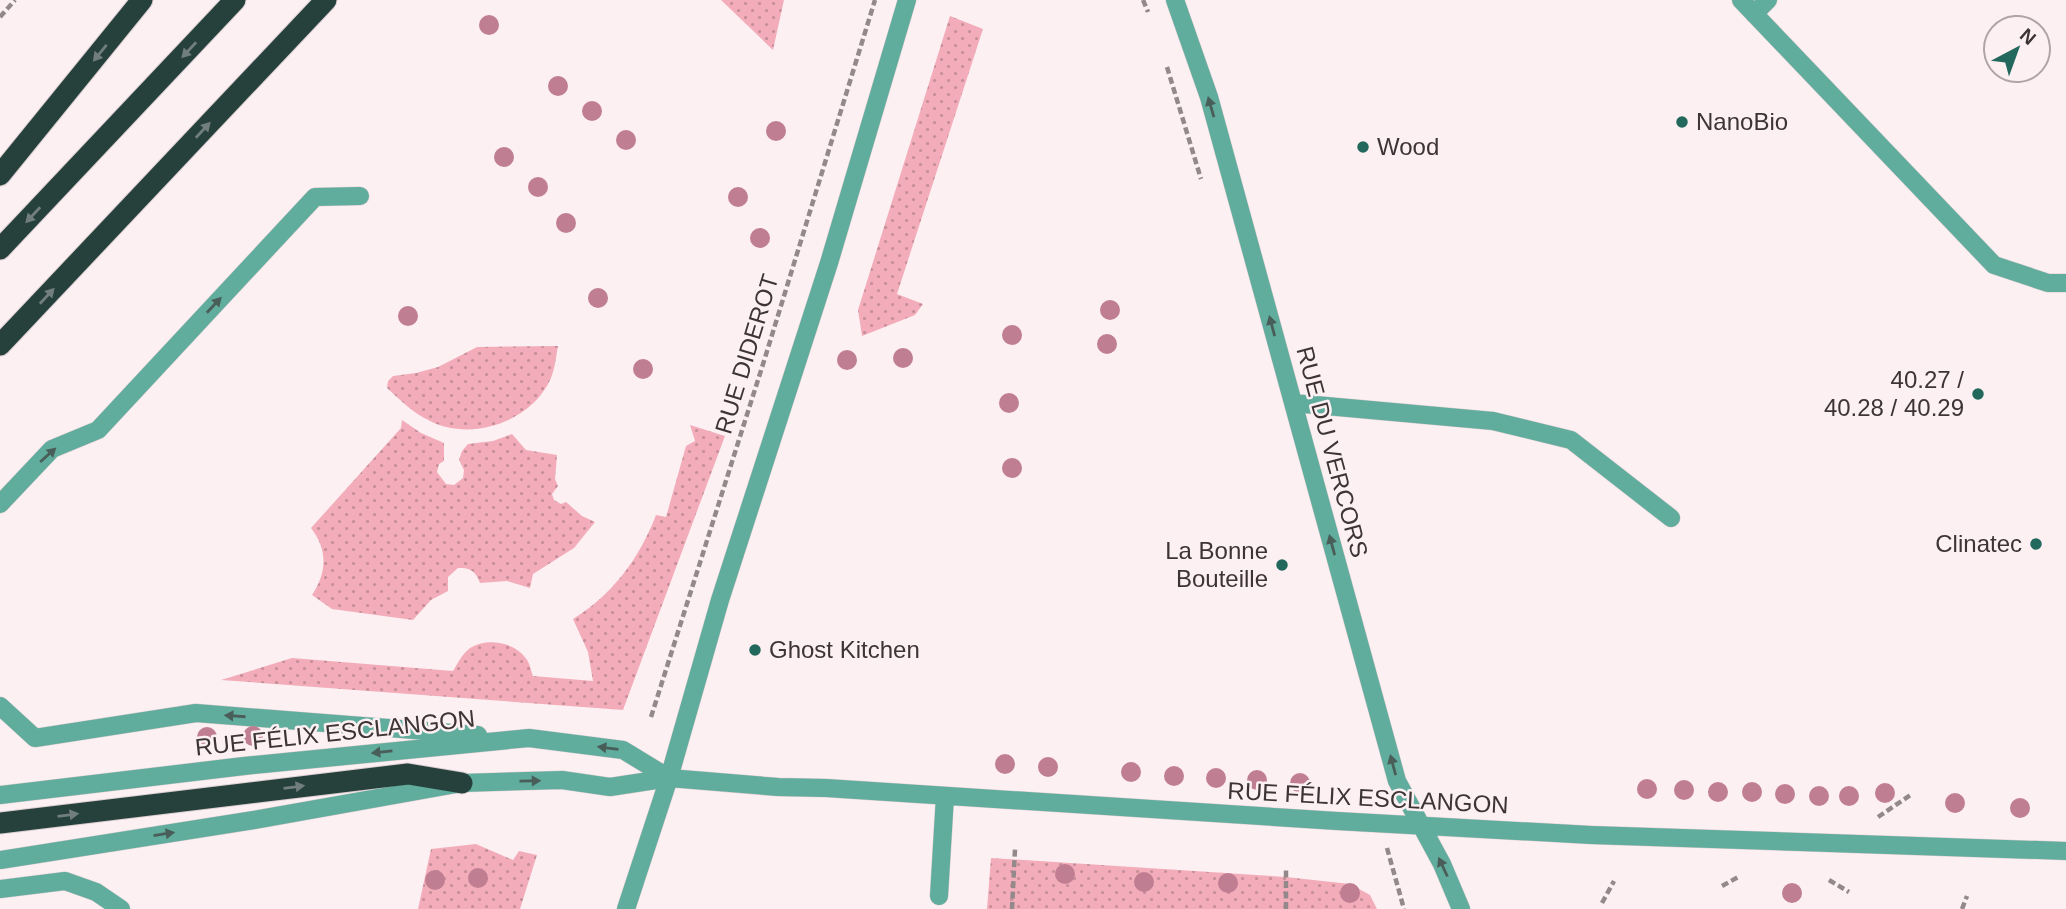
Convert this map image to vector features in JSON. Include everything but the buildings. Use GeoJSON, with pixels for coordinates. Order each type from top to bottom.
{"type":"FeatureCollection","features":[{"type":"Feature","properties":{"kind":"highway"},"geometry":{"type":"LineString","coordinates":[[0,175],[142,0]]}},
{"type":"Feature","properties":{"kind":"highway"},"geometry":{"type":"LineString","coordinates":[[0,249],[235,0]]}},
{"type":"Feature","properties":{"kind":"highway"},"geometry":{"type":"LineString","coordinates":[[0,345],[326,0]]}},
{"type":"Feature","properties":{"kind":"highway"},"geometry":{"type":"LineString","coordinates":[[0,823],[408,774],[461,783]]}},
{"type":"Feature","properties":{"kind":"street"},"geometry":{"type":"LineString","coordinates":[[626,909],[716,613],[829,263],[907,0]]}},
{"type":"Feature","properties":{"kind":"street","name":"RUE DU VERCORS"},"geometry":{"type":"LineString","coordinates":[[1175,0],[1209,97],[1397,781],[1442,864],[1461,909]]}},
{"type":"Feature","properties":{"kind":"street"},"geometry":{"type":"LineString","coordinates":[[1741,0],[1994,265],[2048,283],[2066,283]]}},
{"type":"Feature","properties":{"kind":"street"},"geometry":{"type":"LineString","coordinates":[[1754,14],[1768,0]]}},
{"type":"Feature","properties":{"kind":"street"},"geometry":{"type":"LineString","coordinates":[[0,504],[52,449],[98,430],[315,197],[360,196]]}},
{"type":"Feature","properties":{"kind":"street"},"geometry":{"type":"LineString","coordinates":[[1293,403],[1493,421],[1570,440],[1671,518]]}},
{"type":"Feature","properties":{"kind":"street"},"geometry":{"type":"LineString","coordinates":[[0,706],[36,738],[196,713],[523,738]]}},
{"type":"Feature","properties":{"kind":"street","name":"RUE FÉLIX ESCLANGON"},"geometry":{"type":"LineString","coordinates":[[0,795],[243,766],[523,738],[623,750],[668,778]]}},
{"type":"Feature","properties":{"kind":"street","name":"RUE FÉLIX ESCLANGON"},"geometry":{"type":"LineString","coordinates":[[0,860],[254,820],[461,783],[562,780],[610,787],[668,778],[1422,826],[1661,838],[2066,851]]}},
{"type":"Feature","properties":{"kind":"street"},"geometry":{"type":"LineString","coordinates":[[939,896],[945,796]]}},
{"type":"Feature","properties":{"kind":"street"},"geometry":{"type":"LineString","coordinates":[[0,890],[65,881],[96,892],[121,909]]}},
{"type":"Feature","properties":{"kind":"path"},"geometry":{"type":"LineString","coordinates":[[0,17],[15,0]]}},
{"type":"Feature","properties":{"kind":"path","name":"RUE DIDEROT"},"geometry":{"type":"LineString","coordinates":[[651,717],[875,0]]}},
{"type":"Feature","properties":{"kind":"path"},"geometry":{"type":"LineString","coordinates":[[1012,909],[1015,849]]}},
{"type":"Feature","properties":{"kind":"path"},"geometry":{"type":"LineString","coordinates":[[1286,870],[1286,909]]}},
{"type":"Feature","properties":{"kind":"path"},"geometry":{"type":"LineString","coordinates":[[1722,886],[1740,876]]}},
{"type":"Feature","properties":{"kind":"path"},"geometry":{"type":"LineString","coordinates":[[1829,880],[1849,892]]}},
{"type":"Feature","properties":{"kind":"path"},"geometry":{"type":"LineString","coordinates":[[1602,903],[1614,881]]}},
{"type":"Feature","properties":{"kind":"path"},"geometry":{"type":"LineString","coordinates":[[1398,888],[1404,909]]}},
{"type":"Feature","properties":{"kind":"path"},"geometry":{"type":"LineString","coordinates":[[1962,909],[1967,896]]}},
{"type":"Feature","properties":{"kind":"shaded area"},"geometry":{"type":"Polygon","coordinates":[[[721,0],[784,0],[773,50],[721,0]]]}},
{"type":"Feature","properties":{"kind":"shaded area"},"geometry":{"type":"Polygon","coordinates":[[[950,16],[983,29],[897,294],[923,304],[915,315],[862,336],[858,310],[950,16]]]}},
{"type":"Feature","properties":{"kind":"shaded area"},"geometry":{"type":"Polygon","coordinates":[[[558,346],[551,378],[542,393],[530,406],[499,424],[464,429],[446,427],[412,410],[387,388],[388,381],[393,376],[438,367],[477,347],[558,346]]]}},
{"type":"Feature","properties":{"kind":"shaded area"},"geometry":{"type":"Polygon","coordinates":[[[402,420],[421,433],[444,443],[444,461],[439,464],[437,472],[446,484],[454,485],[463,478],[464,470],[459,460],[468,444],[493,441],[512,434],[526,450],[557,455],[555,479],[558,486],[552,494],[554,500],[561,504],[566,502],[582,516],[595,522],[574,548],[533,574],[530,588],[507,581],[480,583],[472,571],[458,568],[448,577],[448,591],[431,600],[413,620],[332,609],[312,595],[321,578],[324,561],[317,536],[311,528],[401,428],[402,420]]]}},
{"type":"Feature","properties":{"kind":"shaded area"},"geometry":{"type":"Polygon","coordinates":[[[690,425],[725,436],[623,710],[221,680],[292,658],[453,671],[470,648],[493,642],[509,645],[522,654],[533,676],[593,681],[588,652],[573,619],[600,598],[623,574],[633,561],[656,515],[666,517],[686,446],[695,441],[690,425]]]}},
{"type":"Feature","properties":{"kind":"shaded area"},"geometry":{"type":"Polygon","coordinates":[[[476,844],[513,860],[519,851],[537,855],[520,909],[418,909],[431,849],[476,844]]]}},
{"type":"Feature","properties":{"kind":"shaded area"},"geometry":{"type":"Polygon","coordinates":[[[991,858],[1286,877],[1350,884],[1370,895],[1377,909],[987,909],[991,858]]]}},
{"type":"Feature","properties":{"kind":"place","name":"NanoBio"},"geometry":{"type":"Point","coordinates":[1682,122]}},
{"type":"Feature","properties":{"kind":"place","name":"Wood"},"geometry":{"type":"Point","coordinates":[1363,147]}},
{"type":"Feature","properties":{"kind":"place","name":"40.27 / 40.28 / 40.29"},"geometry":{"type":"Point","coordinates":[1978,394]}},
{"type":"Feature","properties":{"kind":"place","name":"Clinatec"},"geometry":{"type":"Point","coordinates":[2036,544]}},
{"type":"Feature","properties":{"kind":"place","name":"La Bonne Bouteille"},"geometry":{"type":"Point","coordinates":[1282,565]}},
{"type":"Feature","properties":{"kind":"place","name":"Ghost Kitchen"},"geometry":{"type":"Point","coordinates":[755,650]}}]}
